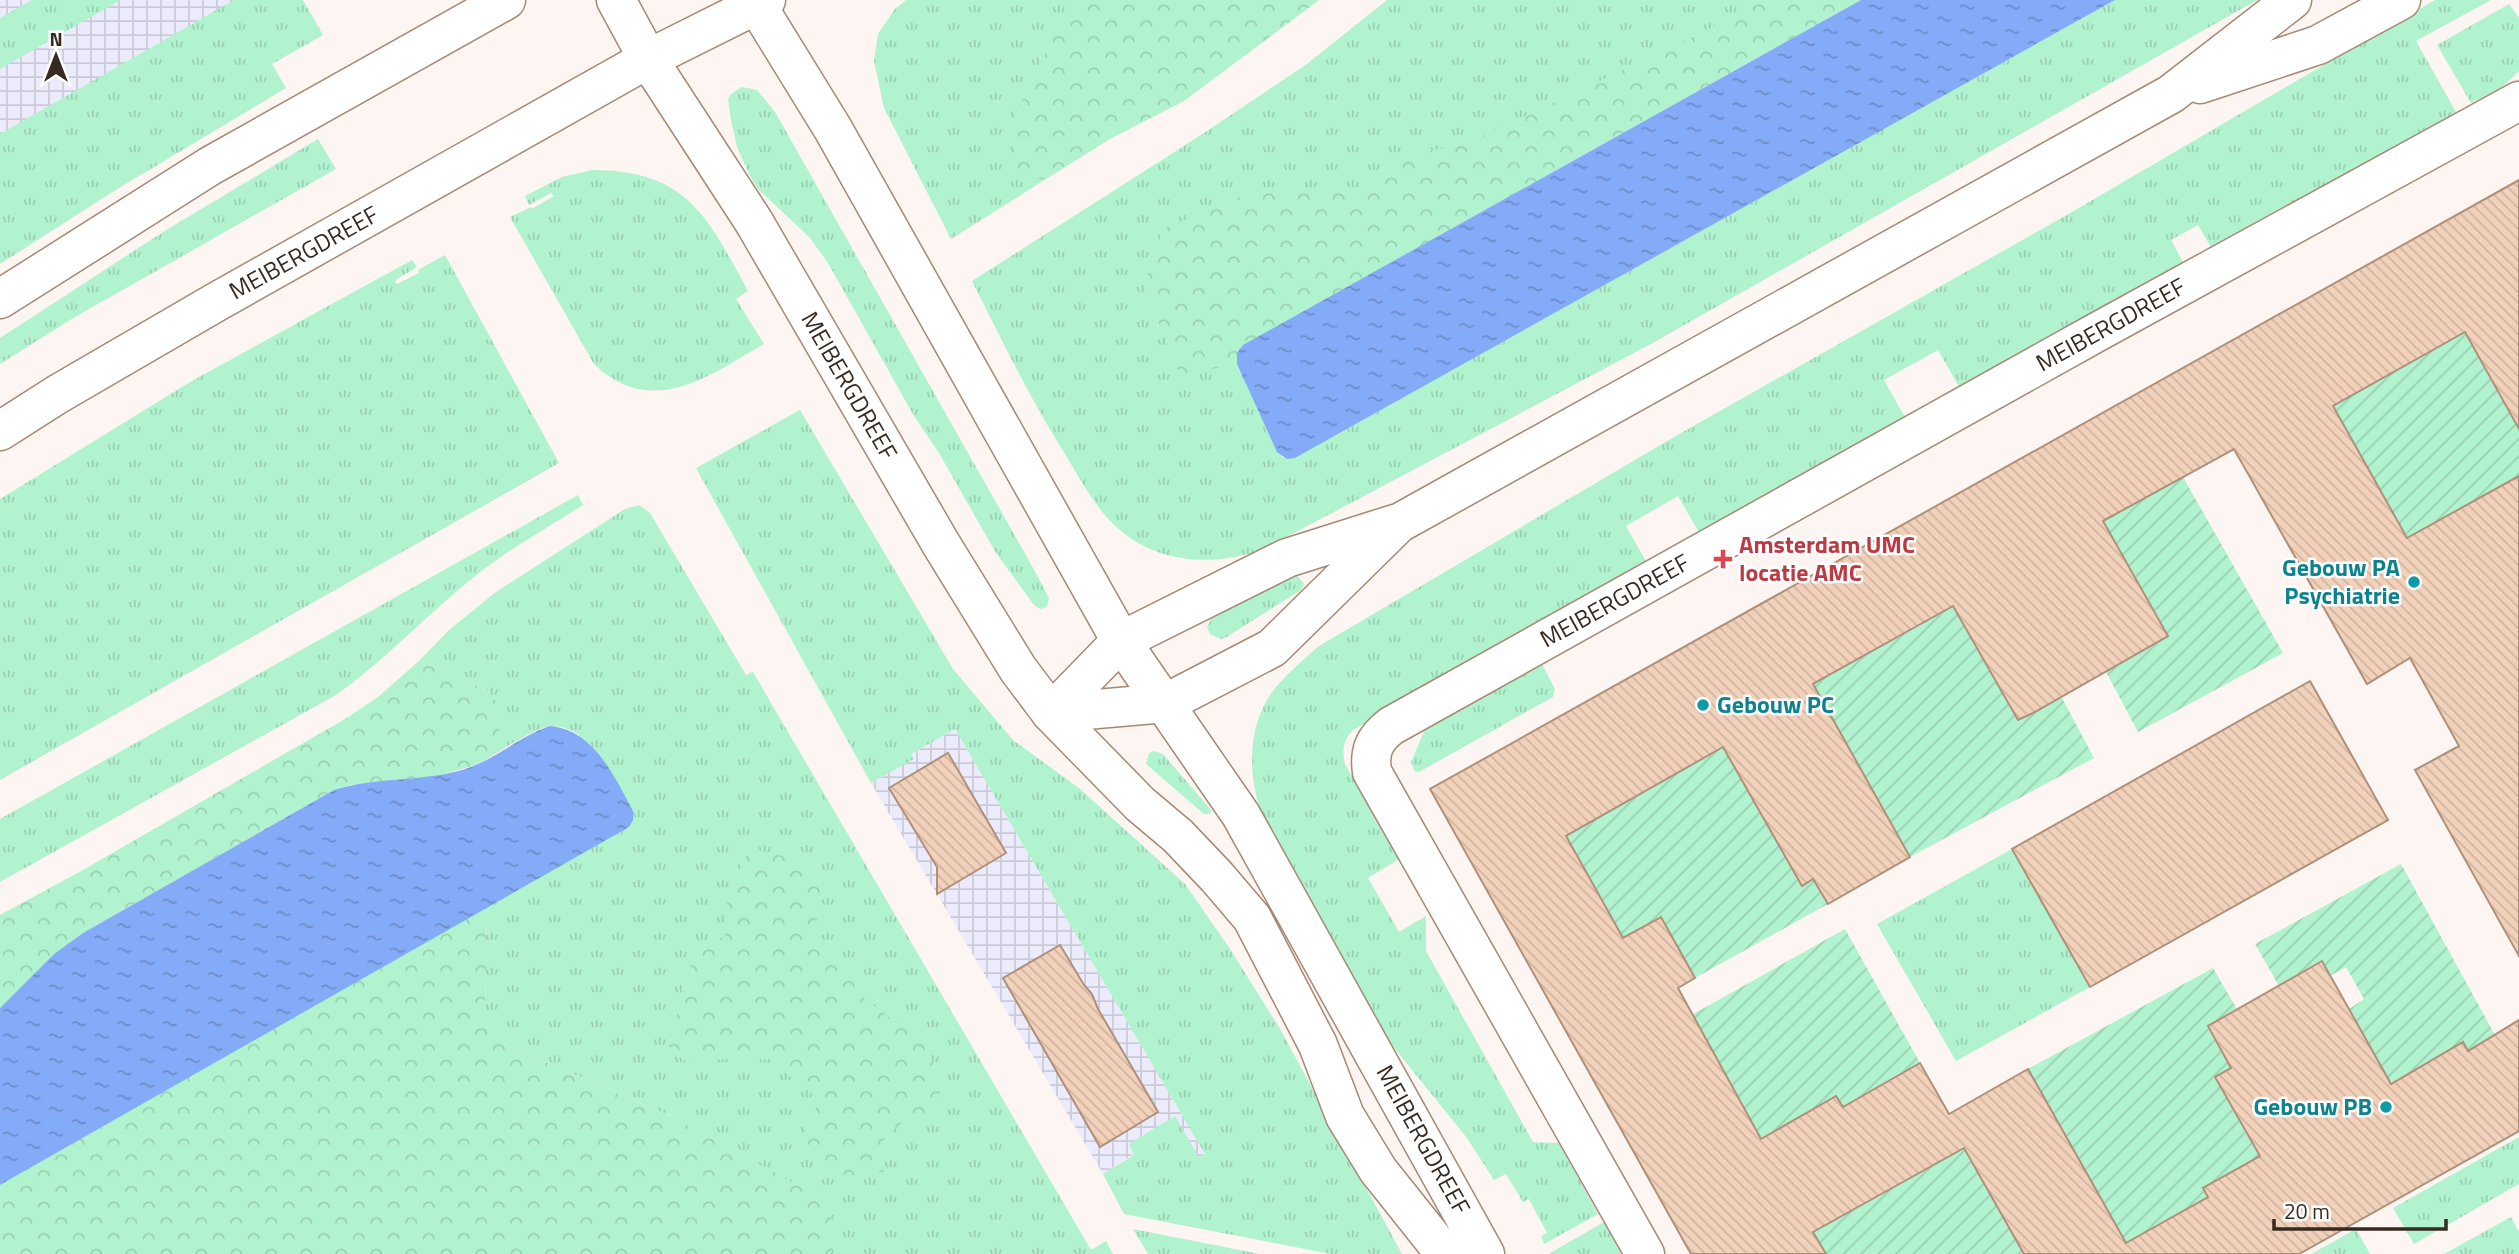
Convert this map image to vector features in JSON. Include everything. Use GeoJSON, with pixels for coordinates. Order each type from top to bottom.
{"type":"FeatureCollection","features":[{"type":"Feature","properties":{"kind":"street"},"geometry":{"type":"LineString","coordinates":[[0,299],[210,166],[506,0]]}},
{"type":"Feature","properties":{"kind":"street"},"geometry":{"type":"LineString","coordinates":[[616,0],[648,59]]}},
{"type":"Feature","properties":{"kind":"street"},"geometry":{"type":"LineString","coordinates":[[1051,713],[1121,641],[1287,558],[1401,522],[2171,94],[2292,0]]}},
{"type":"Feature","properties":{"kind":"street"},"geometry":{"type":"LineString","coordinates":[[2171,94],[2318,45],[2401,0]]}},
{"type":"Feature","properties":{"kind":"street","name":"MEIBERGDREEF"},"geometry":{"type":"LineString","coordinates":[[0,431],[218,301],[648,59],[758,1],[1121,641],[1241,815],[1485,1254]]}},
{"type":"Feature","properties":{"kind":"street","name":"MEIBERGDREEF"},"geometry":{"type":"LineString","coordinates":[[648,59],[754,222],[935,534],[1017,669],[1051,713],[1140,804],[1178,836],[1252,918],[1318,1045],[1345,1116],[1378,1170],[1445,1254]]}},
{"type":"Feature","properties":{"kind":"street","name":"MEIBERGDREEF"},"geometry":{"type":"LineString","coordinates":[[1645,1254],[1372,772],[1370,758],[1374,744],[1381,734],[2099,331],[2519,101]]}},
{"type":"Feature","properties":{"kind":"street"},"geometry":{"type":"LineString","coordinates":[[1051,713],[1166,703],[1272,648],[1401,522]]}},
{"type":"Feature","properties":{"kind":"shaded area"},"geometry":{"type":"Polygon","coordinates":[[[0,0],[286,0],[0,212],[0,0]]]}},
{"type":"Feature","properties":{"kind":"shaded area"},"geometry":{"type":"Polygon","coordinates":[[[955,729],[1205,1154],[1199,1157],[1129,1144],[1134,1154],[1103,1174],[871,783],[913,759],[911,754],[955,729]]]}},
{"type":"Feature","properties":{"kind":"green space"},"geometry":{"type":"Polygon","coordinates":[[[32,0],[121,0],[0,69],[0,18],[32,0]]]}},
{"type":"Feature","properties":{"kind":"green space"},"geometry":{"type":"Polygon","coordinates":[[[234,0],[303,0],[323,35],[272,64],[286,88],[114,191],[0,264],[0,134],[234,0]]]}},
{"type":"Feature","properties":{"kind":"green space"},"geometry":{"type":"Polygon","coordinates":[[[906,0],[1319,0],[1156,110],[951,239],[884,108],[874,61],[878,34],[895,9],[906,0]]]}},
{"type":"Feature","properties":{"kind":"green space"},"geometry":{"type":"Polygon","coordinates":[[[1074,0],[1319,0],[1184,101],[1106,141],[1043,180],[1013,170],[1016,112],[1074,0]]]}},
{"type":"Feature","properties":{"kind":"green space"},"geometry":{"type":"Polygon","coordinates":[[[1387,0],[1861,0],[1439,234],[1281,457],[1295,458],[2115,0],[2257,0],[1651,344],[1264,549],[1241,556],[1194,560],[1151,549],[1131,539],[1113,524],[1092,498],[1036,406],[972,281],[1307,64],[1387,0]]]}},
{"type":"Feature","properties":{"kind":"green space"},"geometry":{"type":"Polygon","coordinates":[[[1759,0],[1861,0],[1243,345],[1237,353],[1237,364],[1180,375],[1144,286],[1163,229],[1251,192],[1364,190],[1411,155],[1470,142],[1705,31],[1759,0]]]}},
{"type":"Feature","properties":{"kind":"green space"},"geometry":{"type":"Polygon","coordinates":[[[2435,0],[2491,0],[2416,41],[2456,112],[2212,249],[2198,225],[2171,240],[2184,264],[1961,390],[1938,350],[1884,380],[1907,421],[1701,536],[1678,496],[1626,526],[1648,565],[1353,730],[1347,738],[1344,746],[1345,764],[1399,859],[1368,878],[1399,932],[1426,916],[1426,951],[1533,1142],[1559,1143],[1598,1214],[1544,1244],[1541,1236],[1547,1233],[1529,1199],[1523,1202],[1506,1174],[1494,1180],[1467,1138],[1391,1044],[1262,815],[1254,783],[1252,749],[1259,716],[1276,687],[1319,646],[1674,437],[2072,212],[2435,0]]]}},
{"type":"Feature","properties":{"kind":"green space"},"geometry":{"type":"Polygon","coordinates":[[[2509,4],[2519,18],[2519,71],[2500,89],[2471,103],[2437,45],[2509,4]]]}},
{"type":"Feature","properties":{"kind":"green space"},"geometry":{"type":"Polygon","coordinates":[[[742,87],[757,90],[775,112],[1032,566],[1049,598],[1047,607],[1040,609],[1034,605],[996,553],[939,453],[914,416],[828,263],[810,238],[758,189],[750,176],[737,147],[728,99],[742,87]]]}},
{"type":"Feature","properties":{"kind":"green space"},"geometry":{"type":"Polygon","coordinates":[[[318,139],[336,169],[75,317],[0,364],[0,338],[163,232],[318,139]]]}},
{"type":"Feature","properties":{"kind":"green space"},"geometry":{"type":"Polygon","coordinates":[[[592,170],[624,172],[651,178],[673,189],[691,203],[720,241],[748,291],[736,299],[764,344],[702,379],[680,387],[659,390],[637,389],[616,380],[594,364],[510,217],[531,207],[532,209],[554,196],[551,193],[529,205],[525,196],[562,177],[592,170]]]}},
{"type":"Feature","properties":{"kind":"green space"},"geometry":{"type":"Polygon","coordinates":[[[445,255],[559,463],[0,780],[0,499],[190,382],[412,260],[417,267],[397,279],[397,284],[445,255]]]}},
{"type":"Feature","properties":{"kind":"green space"},"geometry":{"type":"Polygon","coordinates":[[[2465,332],[2519,429],[2519,476],[2407,538],[2333,406],[2465,332]]]}},
{"type":"Feature","properties":{"kind":"green space"},"geometry":{"type":"Polygon","coordinates":[[[800,410],[953,669],[1013,740],[1079,788],[1185,884],[1279,1027],[1402,1254],[1331,1254],[1124,1214],[1103,1174],[1134,1155],[1129,1144],[1175,1116],[1199,1157],[1205,1154],[955,729],[911,754],[914,759],[871,783],[696,468],[800,410]]]}},
{"type":"Feature","properties":{"kind":"green space"},"geometry":{"type":"Polygon","coordinates":[[[2183,477],[2283,653],[2138,732],[2106,672],[2168,636],[2131,570],[2083,533],[2183,477]]]}},
{"type":"Feature","properties":{"kind":"green space"},"geometry":{"type":"Polygon","coordinates":[[[578,495],[583,505],[488,566],[336,695],[0,882],[0,819],[578,495]]]}},
{"type":"Feature","properties":{"kind":"green space"},"geometry":{"type":"Polygon","coordinates":[[[639,505],[650,513],[746,675],[753,672],[1091,1250],[1106,1241],[1113,1254],[829,1254],[837,1245],[670,1116],[499,1042],[485,1024],[487,907],[542,876],[579,735],[559,727],[544,728],[476,765],[499,740],[488,691],[420,660],[449,630],[496,592],[625,509],[639,505]]]}},
{"type":"Feature","properties":{"kind":"green space"},"geometry":{"type":"Polygon","coordinates":[[[1297,575],[1304,584],[1301,590],[1225,638],[1220,639],[1210,634],[1207,627],[1213,616],[1297,575]]]}},
{"type":"Feature","properties":{"kind":"green space"},"geometry":{"type":"Polygon","coordinates":[[[1968,597],[1981,655],[2018,720],[2061,696],[2094,758],[1910,857],[1813,684],[1968,597]]]}},
{"type":"Feature","properties":{"kind":"green space"},"geometry":{"type":"Polygon","coordinates":[[[420,660],[488,691],[500,707],[499,740],[476,765],[437,776],[351,785],[334,790],[83,933],[54,954],[0,1008],[0,915],[345,719],[378,697],[420,660]]]}},
{"type":"Feature","properties":{"kind":"green space"},"geometry":{"type":"Polygon","coordinates":[[[1542,664],[1555,689],[1553,697],[1415,772],[1411,762],[1426,727],[1542,664]]]}},
{"type":"Feature","properties":{"kind":"green space"},"geometry":{"type":"Polygon","coordinates":[[[1730,731],[1749,792],[1801,886],[1813,879],[1828,904],[1695,978],[1661,917],[1623,938],[1560,826],[1638,796],[1704,758],[1730,731]]]}},
{"type":"Feature","properties":{"kind":"green space"},"geometry":{"type":"Polygon","coordinates":[[[1154,751],[1163,754],[1211,810],[1210,814],[1204,814],[1146,764],[1149,753],[1154,751]]]}},
{"type":"Feature","properties":{"kind":"green space"},"geometry":{"type":"Polygon","coordinates":[[[751,848],[796,859],[820,879],[822,902],[815,926],[824,947],[852,968],[861,996],[929,1047],[941,1092],[922,1117],[900,1124],[880,1143],[884,1172],[846,1176],[809,1153],[805,1125],[817,1106],[808,1084],[787,1075],[776,1059],[683,1060],[669,1046],[695,949],[725,936],[728,890],[751,848]]]}},
{"type":"Feature","properties":{"kind":"green space"},"geometry":{"type":"Polygon","coordinates":[[[2012,849],[2090,987],[1956,1061],[1877,924],[2012,849]]]}},
{"type":"Feature","properties":{"kind":"green space"},"geometry":{"type":"Polygon","coordinates":[[[2401,864],[2495,1035],[2468,1051],[2462,1043],[2433,1059],[2437,1068],[2395,1091],[2349,1009],[2364,999],[2346,967],[2330,976],[2322,961],[2279,986],[2255,944],[2401,864]]]}},
{"type":"Feature","properties":{"kind":"green space"},"geometry":{"type":"Polygon","coordinates":[[[487,907],[485,1024],[499,1042],[670,1116],[821,1198],[835,1222],[837,1245],[829,1254],[0,1254],[0,1185],[487,907]]]}},
{"type":"Feature","properties":{"kind":"green space"},"geometry":{"type":"Polygon","coordinates":[[[1845,929],[1920,1063],[1843,1107],[1836,1096],[1787,1124],[1747,1160],[1672,1026],[1845,929]]]}},
{"type":"Feature","properties":{"kind":"green space"},"geometry":{"type":"Polygon","coordinates":[[[2213,968],[2237,1009],[2208,1026],[2231,1068],[2215,1077],[2281,1155],[2235,1170],[2203,1188],[2208,1197],[2126,1243],[2028,1069],[2213,968]]]}},
{"type":"Feature","properties":{"kind":"green space"},"geometry":{"type":"Polygon","coordinates":[[[2519,1137],[2519,1184],[2414,1244],[2393,1208],[2519,1137]]]}},
{"type":"Feature","properties":{"kind":"green space"},"geometry":{"type":"Polygon","coordinates":[[[1964,1148],[2024,1254],[1826,1254],[1813,1232],[1964,1148]]]}},
{"type":"Feature","properties":{"kind":"green space"},"geometry":{"type":"Polygon","coordinates":[[[2511,1217],[2519,1232],[2519,1254],[2444,1254],[2511,1217]]]}},
{"type":"Feature","properties":{"kind":"green space"},"geometry":{"type":"Polygon","coordinates":[[[1604,1222],[1621,1254],[1550,1254],[1550,1253],[1604,1222]]]}},
{"type":"Feature","properties":{"kind":"green space"},"geometry":{"type":"Polygon","coordinates":[[[1133,1229],[1260,1254],[1148,1254],[1133,1229]]]}},
{"type":"Feature","properties":{"kind":"green space"},"geometry":{"type":"Polygon","coordinates":[[[2356,1229],[2370,1254],[2311,1254],[2356,1229]]]}},
{"type":"Feature","properties":{"kind":"water"},"geometry":{"type":"Polygon","coordinates":[[[1861,0],[2115,0],[1295,458],[1287,459],[1277,452],[1237,364],[1237,353],[1243,345],[1861,0]]]}},
{"type":"Feature","properties":{"kind":"water"},"geometry":{"type":"Polygon","coordinates":[[[550,726],[579,736],[601,757],[633,811],[633,820],[629,827],[0,1185],[0,1008],[54,954],[83,933],[334,790],[365,783],[462,770],[485,761],[550,726]]]}},
{"type":"Feature","properties":{"kind":"building"},"geometry":{"type":"Polygon","coordinates":[[[2519,180],[2519,429],[2465,332],[2333,406],[2407,538],[2519,476],[2519,956],[2415,770],[2459,746],[2410,658],[2367,684],[2234,449],[2103,521],[2168,636],[2033,713],[2018,720],[1953,606],[1813,684],[1910,857],[1828,904],[1813,879],[1802,886],[1723,747],[1566,836],[1623,938],[1661,917],[1695,978],[1678,988],[1761,1139],[1836,1096],[1843,1107],[1920,1063],[1949,1114],[2028,1069],[2126,1243],[2208,1197],[2203,1188],[2260,1156],[2215,1077],[2231,1068],[2208,1026],[2322,961],[2391,1084],[2463,1042],[2468,1051],[2519,1020],[2519,1131],[2299,1254],[2024,1254],[1964,1148],[1813,1232],[1826,1254],[1691,1254],[1430,789],[2519,180]]]}},
{"type":"Feature","properties":{"kind":"building"},"geometry":{"type":"Polygon","coordinates":[[[2310,681],[2388,820],[2090,987],[2012,849],[2310,681]]]}},
{"type":"Feature","properties":{"kind":"building"},"geometry":{"type":"Polygon","coordinates":[[[948,753],[1006,853],[937,894],[937,867],[889,788],[948,753]]]}},
{"type":"Feature","properties":{"kind":"building"},"geometry":{"type":"Polygon","coordinates":[[[1060,945],[1092,994],[1158,1112],[1100,1147],[1003,978],[1060,945]]]}},
{"type":"Feature","properties":{"kind":"place","name":"Amsterdam UMC locatie AMC"},"geometry":{"type":"Point","coordinates":[1723,559]}},
{"type":"Feature","properties":{"kind":"place","name":"Gebouw PA Psychiatrie"},"geometry":{"type":"Point","coordinates":[2414,582]}},
{"type":"Feature","properties":{"kind":"place","name":"Gebouw PC"},"geometry":{"type":"Point","coordinates":[1703,705]}},
{"type":"Feature","properties":{"kind":"place","name":"Gebouw PB"},"geometry":{"type":"Point","coordinates":[2386,1107]}}]}
